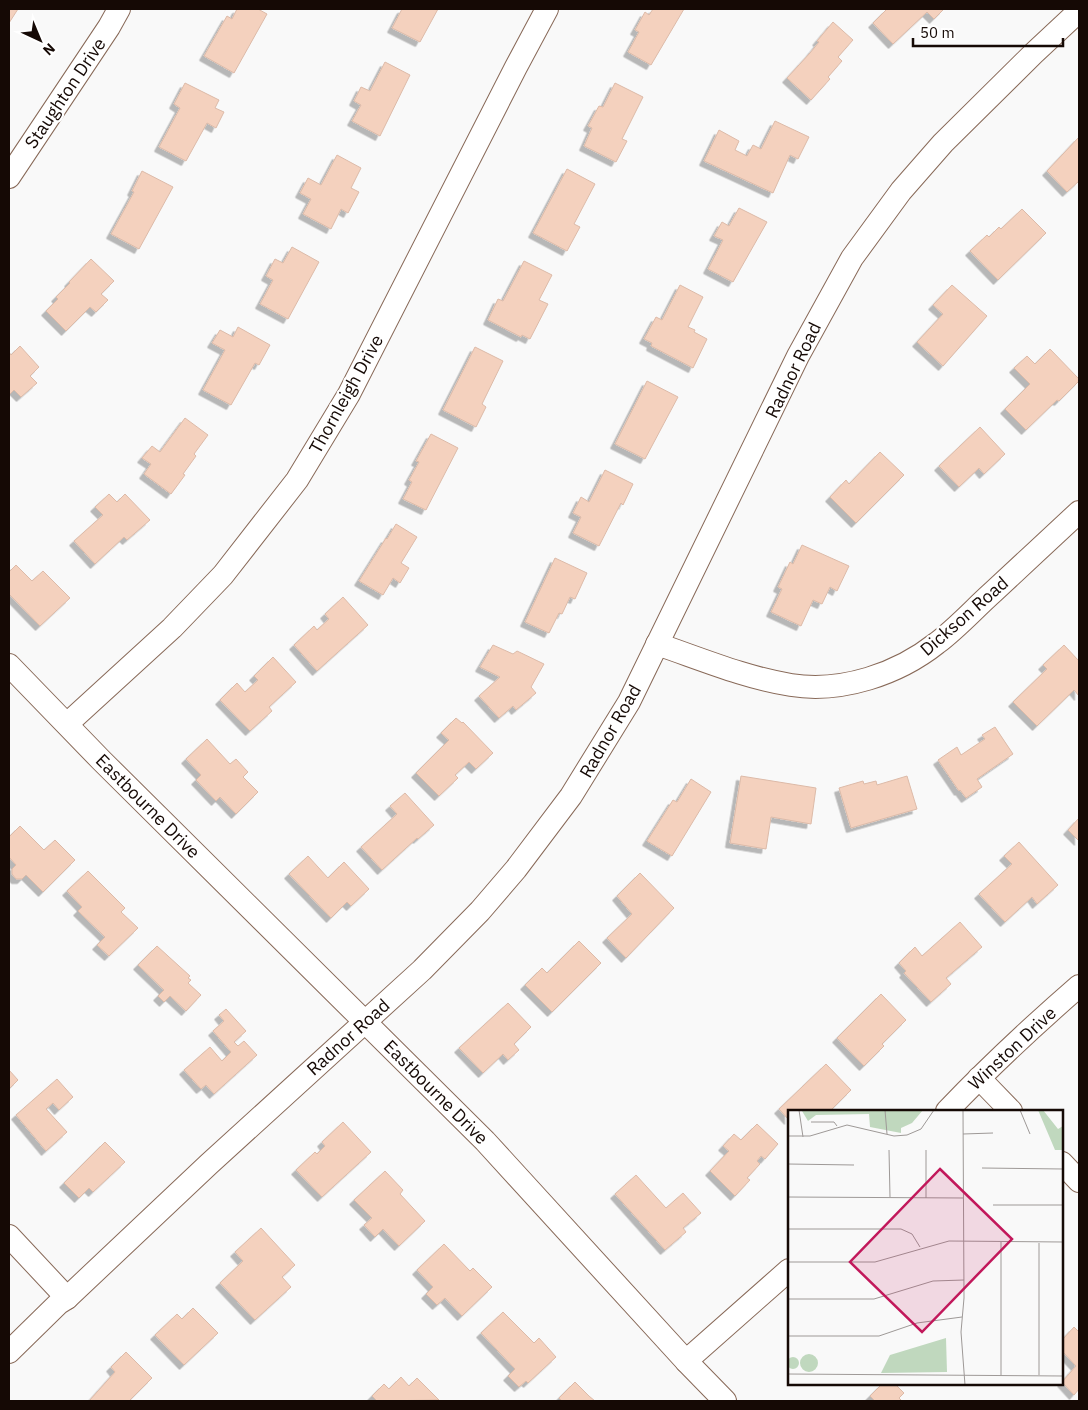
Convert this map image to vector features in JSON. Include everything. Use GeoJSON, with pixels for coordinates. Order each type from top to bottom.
{"type":"FeatureCollection","features":[{"type":"Feature","properties":{"kind":"street","name":"Staughton Drive"},"geometry":{"type":"LineString","coordinates":[[9,177],[119,9]]}},
{"type":"Feature","properties":{"kind":"street","name":"Thornleigh Drive"},"geometry":{"type":"LineString","coordinates":[[67,724],[172,628],[223,575],[297,480],[349,394],[547,9]]}},
{"type":"Feature","properties":{"kind":"street","name":"Radnor Road"},"geometry":{"type":"LineString","coordinates":[[9,1352],[208,1164],[422,970],[461,930],[521,862],[587,773],[629,702],[798,356],[852,258],[901,191],[943,143],[1079,11]]}},
{"type":"Feature","properties":{"kind":"street","name":"Dickson Road"},"geometry":{"type":"LineString","coordinates":[[657,644],[758,677],[791,685],[843,685],[880,675],[898,668],[938,643],[1079,512]]}},
{"type":"Feature","properties":{"kind":"street","name":"Eastbourne Drive"},"geometry":{"type":"LineString","coordinates":[[9,664],[485,1141],[686,1361],[725,1401]]}},
{"type":"Feature","properties":{"kind":"street","name":"Winston Drive"},"geometry":{"type":"LineString","coordinates":[[948,1110],[979,1078],[1079,986]]}},
{"type":"Feature","properties":{"kind":"street"},"geometry":{"type":"LineString","coordinates":[[979,1078],[1010,1110]]}},
{"type":"Feature","properties":{"kind":"street"},"geometry":{"type":"LineString","coordinates":[[1063,1165],[1079,1182]]}},
{"type":"Feature","properties":{"kind":"street"},"geometry":{"type":"LineString","coordinates":[[9,1236],[66,1298]]}},
{"type":"Feature","properties":{"kind":"street"},"geometry":{"type":"LineString","coordinates":[[686,1361],[769,1290],[788,1271]]}},
{"type":"Feature","properties":{"kind":"building"},"geometry":{"type":"Polygon","coordinates":[[[9,9],[18,9],[9,23],[9,9]]]}},
{"type":"Feature","properties":{"kind":"building"},"geometry":{"type":"Polygon","coordinates":[[[237,9],[258,9],[267,14],[234,73],[204,56],[227,16],[232,19],[237,9]]]}},
{"type":"Feature","properties":{"kind":"building"},"geometry":{"type":"Polygon","coordinates":[[[402,9],[438,9],[420,42],[392,28],[402,9]]]}},
{"type":"Feature","properties":{"kind":"building"},"geometry":{"type":"Polygon","coordinates":[[[653,9],[684,9],[651,65],[628,52],[639,32],[635,30],[645,12],[649,15],[653,9]]]}},
{"type":"Feature","properties":{"kind":"building"},"geometry":{"type":"Polygon","coordinates":[[[887,9],[944,9],[934,19],[927,12],[893,44],[873,23],[887,9]]]}},
{"type":"Feature","properties":{"kind":"building"},"geometry":{"type":"Polygon","coordinates":[[[833,22],[853,40],[838,57],[842,61],[828,77],[830,79],[811,100],[787,78],[810,53],[819,42],[817,41],[833,22]]]}},
{"type":"Feature","properties":{"kind":"building"},"geometry":{"type":"Polygon","coordinates":[[[385,62],[410,75],[380,136],[352,121],[361,105],[354,101],[361,87],[370,91],[385,62]]]}},
{"type":"Feature","properties":{"kind":"building"},"geometry":{"type":"Polygon","coordinates":[[[185,83],[219,100],[215,108],[224,112],[216,128],[207,123],[186,161],[159,147],[180,108],[174,104],[185,83]]]}},
{"type":"Feature","properties":{"kind":"building"},"geometry":{"type":"Polygon","coordinates":[[[615,83],[643,97],[622,139],[627,141],[616,162],[584,146],[592,128],[588,126],[599,106],[603,107],[615,83]]]}},
{"type":"Feature","properties":{"kind":"building"},"geometry":{"type":"Polygon","coordinates":[[[775,121],[809,137],[798,159],[790,155],[773,193],[704,161],[719,130],[739,141],[735,150],[747,156],[753,145],[761,149],[775,121]]]}},
{"type":"Feature","properties":{"kind":"building"},"geometry":{"type":"Polygon","coordinates":[[[1079,137],[1079,181],[1067,192],[1047,171],[1079,137]]]}},
{"type":"Feature","properties":{"kind":"building"},"geometry":{"type":"Polygon","coordinates":[[[337,155],[361,168],[351,188],[359,192],[348,213],[341,209],[331,229],[303,214],[311,199],[300,193],[308,178],[321,185],[337,155]]]}},
{"type":"Feature","properties":{"kind":"building"},"geometry":{"type":"Polygon","coordinates":[[[567,169],[595,184],[574,224],[580,227],[567,251],[533,233],[567,169]]]}},
{"type":"Feature","properties":{"kind":"building"},"geometry":{"type":"Polygon","coordinates":[[[142,171],[173,187],[139,249],[111,234],[134,192],[132,191],[142,171]]]}},
{"type":"Feature","properties":{"kind":"building"},"geometry":{"type":"Polygon","coordinates":[[[739,208],[767,222],[733,282],[708,269],[723,240],[714,236],[722,222],[729,226],[739,208]]]}},
{"type":"Feature","properties":{"kind":"building"},"geometry":{"type":"Polygon","coordinates":[[[1022,209],[1046,233],[998,280],[970,251],[987,235],[989,237],[999,227],[1001,229],[1022,209]]]}},
{"type":"Feature","properties":{"kind":"building"},"geometry":{"type":"Polygon","coordinates":[[[292,247],[319,262],[288,319],[260,304],[273,280],[266,276],[275,259],[283,263],[292,247]]]}},
{"type":"Feature","properties":{"kind":"building"},"geometry":{"type":"Polygon","coordinates":[[[91,259],[114,281],[101,294],[108,300],[96,312],[90,307],[66,331],[46,311],[58,299],[56,297],[91,259]]]}},
{"type":"Feature","properties":{"kind":"building"},"geometry":{"type":"Polygon","coordinates":[[[524,261],[552,275],[539,300],[548,304],[530,339],[522,335],[521,337],[488,320],[498,299],[503,301],[524,261]]]}},
{"type":"Feature","properties":{"kind":"building"},"geometry":{"type":"Polygon","coordinates":[[[680,285],[703,297],[688,327],[707,339],[693,368],[651,346],[652,343],[644,339],[656,317],[662,320],[680,285]]]}},
{"type":"Feature","properties":{"kind":"building"},"geometry":{"type":"Polygon","coordinates":[[[952,285],[987,316],[943,366],[917,342],[943,314],[933,305],[952,285]]]}},
{"type":"Feature","properties":{"kind":"building"},"geometry":{"type":"Polygon","coordinates":[[[238,327],[270,345],[259,365],[255,363],[231,405],[203,390],[225,350],[212,343],[220,330],[233,337],[238,327]]]}},
{"type":"Feature","properties":{"kind":"building"},"geometry":{"type":"Polygon","coordinates":[[[20,346],[39,367],[30,376],[37,383],[21,397],[14,390],[9,395],[9,352],[11,355],[20,346]]]}},
{"type":"Feature","properties":{"kind":"building"},"geometry":{"type":"Polygon","coordinates":[[[475,347],[503,361],[482,404],[486,407],[476,427],[443,410],[475,347]]]}},
{"type":"Feature","properties":{"kind":"building"},"geometry":{"type":"Polygon","coordinates":[[[1050,349],[1079,381],[1026,430],[1005,409],[1030,384],[1014,368],[1027,356],[1035,364],[1050,349]]]}},
{"type":"Feature","properties":{"kind":"building"},"geometry":{"type":"Polygon","coordinates":[[[647,381],[678,397],[645,459],[615,444],[647,381]]]}},
{"type":"Feature","properties":{"kind":"building"},"geometry":{"type":"Polygon","coordinates":[[[185,418],[208,435],[194,454],[196,456],[183,474],[185,475],[171,494],[144,474],[151,464],[142,458],[152,446],[160,452],[185,418]]]}},
{"type":"Feature","properties":{"kind":"building"},"geometry":{"type":"Polygon","coordinates":[[[980,427],[1005,454],[984,474],[979,468],[959,487],[939,466],[980,427]]]}},
{"type":"Feature","properties":{"kind":"building"},"geometry":{"type":"Polygon","coordinates":[[[431,434],[458,448],[426,510],[403,499],[412,482],[409,480],[419,462],[416,461],[431,434]]]}},
{"type":"Feature","properties":{"kind":"building"},"geometry":{"type":"Polygon","coordinates":[[[880,452],[904,475],[856,523],[830,497],[846,480],[849,484],[880,452]]]}},
{"type":"Feature","properties":{"kind":"building"},"geometry":{"type":"Polygon","coordinates":[[[605,470],[633,484],[599,546],[573,533],[581,517],[573,513],[581,497],[589,502],[605,470]]]}},
{"type":"Feature","properties":{"kind":"building"},"geometry":{"type":"Polygon","coordinates":[[[109,494],[117,502],[125,494],[150,520],[127,540],[124,537],[95,564],[74,541],[103,515],[95,507],[109,494]]]}},
{"type":"Feature","properties":{"kind":"building"},"geometry":{"type":"Polygon","coordinates":[[[396,524],[417,537],[401,563],[409,568],[400,583],[393,578],[383,595],[359,581],[396,524]]]}},
{"type":"Feature","properties":{"kind":"building"},"geometry":{"type":"Polygon","coordinates":[[[802,545],[849,566],[837,591],[830,587],[822,604],[813,600],[801,626],[771,612],[782,589],[778,587],[790,562],[793,564],[802,545]]]}},
{"type":"Feature","properties":{"kind":"building"},"geometry":{"type":"Polygon","coordinates":[[[555,558],[587,573],[575,599],[570,597],[562,614],[559,613],[549,633],[525,622],[555,558]]]}},
{"type":"Feature","properties":{"kind":"building"},"geometry":{"type":"Polygon","coordinates":[[[16,565],[32,581],[43,571],[70,598],[40,626],[9,594],[9,572],[16,565]]]}},
{"type":"Feature","properties":{"kind":"building"},"geometry":{"type":"Polygon","coordinates":[[[343,597],[368,625],[317,671],[294,645],[314,626],[317,630],[329,619],[325,614],[343,597]]]}},
{"type":"Feature","properties":{"kind":"building"},"geometry":{"type":"Polygon","coordinates":[[[493,645],[513,654],[517,651],[544,664],[531,687],[536,693],[516,710],[513,706],[499,718],[479,696],[500,677],[480,667],[493,645]]]}},
{"type":"Feature","properties":{"kind":"building"},"geometry":{"type":"Polygon","coordinates":[[[1064,645],[1079,661],[1079,696],[1074,690],[1037,726],[1013,702],[1047,669],[1043,665],[1064,645]]]}},
{"type":"Feature","properties":{"kind":"building"},"geometry":{"type":"Polygon","coordinates":[[[273,657],[296,682],[269,707],[272,711],[250,731],[220,700],[237,683],[245,692],[258,680],[254,676],[273,657]]]}},
{"type":"Feature","properties":{"kind":"building"},"geometry":{"type":"Polygon","coordinates":[[[456,718],[463,722],[493,753],[476,769],[469,762],[455,775],[458,778],[439,796],[416,773],[449,740],[441,733],[456,718]]]}},
{"type":"Feature","properties":{"kind":"building"},"geometry":{"type":"Polygon","coordinates":[[[995,727],[1013,754],[977,779],[982,787],[966,798],[938,760],[957,747],[961,755],[985,739],[982,735],[995,727]]]}},
{"type":"Feature","properties":{"kind":"building"},"geometry":{"type":"Polygon","coordinates":[[[207,739],[230,764],[236,759],[248,772],[243,777],[258,792],[236,814],[220,797],[216,801],[196,780],[201,775],[186,759],[207,739]]]}},
{"type":"Feature","properties":{"kind":"building"},"geometry":{"type":"Polygon","coordinates":[[[741,776],[816,788],[811,824],[771,817],[766,849],[730,843],[741,776]]]}},
{"type":"Feature","properties":{"kind":"building"},"geometry":{"type":"Polygon","coordinates":[[[907,776],[917,809],[851,828],[839,788],[863,781],[864,784],[876,781],[877,785],[907,776]]]}},
{"type":"Feature","properties":{"kind":"building"},"geometry":{"type":"Polygon","coordinates":[[[691,779],[711,792],[672,856],[647,841],[673,800],[677,802],[691,779]]]}},
{"type":"Feature","properties":{"kind":"building"},"geometry":{"type":"Polygon","coordinates":[[[405,793],[434,825],[382,870],[361,847],[397,814],[390,806],[405,793]]]}},
{"type":"Feature","properties":{"kind":"building"},"geometry":{"type":"Polygon","coordinates":[[[1079,818],[1079,841],[1068,830],[1079,818]]]}},
{"type":"Feature","properties":{"kind":"building"},"geometry":{"type":"Polygon","coordinates":[[[20,826],[44,850],[55,840],[75,860],[43,892],[26,875],[22,879],[16,879],[12,874],[12,869],[16,865],[9,857],[9,837],[20,826]]]}},
{"type":"Feature","properties":{"kind":"building"},"geometry":{"type":"Polygon","coordinates":[[[1019,842],[1058,885],[1037,904],[1032,897],[1005,922],[979,894],[1012,864],[1004,856],[1019,842]]]}},
{"type":"Feature","properties":{"kind":"building"},"geometry":{"type":"Polygon","coordinates":[[[308,856],[328,878],[344,862],[369,889],[351,906],[347,902],[331,918],[289,874],[308,856]]]}},
{"type":"Feature","properties":{"kind":"building"},"geometry":{"type":"Polygon","coordinates":[[[88,871],[125,908],[121,912],[138,928],[109,956],[97,945],[105,937],[78,911],[82,907],[67,891],[88,871]]]}},
{"type":"Feature","properties":{"kind":"building"},"geometry":{"type":"Polygon","coordinates":[[[640,873],[674,908],[626,958],[607,938],[632,914],[617,896],[640,873]]]}},
{"type":"Feature","properties":{"kind":"building"},"geometry":{"type":"Polygon","coordinates":[[[960,922],[982,947],[946,978],[951,984],[931,1002],[904,973],[906,971],[899,963],[915,947],[922,956],[960,922]]]}},
{"type":"Feature","properties":{"kind":"building"},"geometry":{"type":"Polygon","coordinates":[[[579,941],[601,963],[552,1012],[525,985],[542,968],[547,973],[579,941]]]}},
{"type":"Feature","properties":{"kind":"building"},"geometry":{"type":"Polygon","coordinates":[[[157,946],[190,976],[188,978],[191,980],[188,983],[201,995],[186,1011],[170,996],[164,1002],[158,996],[164,990],[138,965],[157,946]]]}},
{"type":"Feature","properties":{"kind":"building"},"geometry":{"type":"Polygon","coordinates":[[[881,994],[906,1020],[882,1044],[884,1046],[864,1066],[837,1038],[881,994]]]}},
{"type":"Feature","properties":{"kind":"building"},"geometry":{"type":"Polygon","coordinates":[[[508,1003],[531,1027],[514,1044],[519,1050],[508,1060],[503,1054],[483,1073],[459,1048],[508,1003]]]}},
{"type":"Feature","properties":{"kind":"building"},"geometry":{"type":"Polygon","coordinates":[[[226,1009],[246,1031],[234,1042],[238,1046],[244,1041],[257,1055],[214,1094],[206,1085],[201,1089],[184,1070],[210,1047],[222,1061],[231,1052],[213,1031],[224,1021],[219,1015],[226,1009]]]}},
{"type":"Feature","properties":{"kind":"building"},"geometry":{"type":"Polygon","coordinates":[[[826,1064],[851,1090],[831,1110],[788,1110],[788,1119],[779,1109],[826,1064]]]}},
{"type":"Feature","properties":{"kind":"building"},"geometry":{"type":"Polygon","coordinates":[[[9,1070],[18,1080],[9,1089],[9,1070]]]}},
{"type":"Feature","properties":{"kind":"building"},"geometry":{"type":"Polygon","coordinates":[[[57,1079],[73,1097],[59,1110],[53,1103],[46,1109],[67,1132],[46,1151],[16,1115],[57,1079]]]}},
{"type":"Feature","properties":{"kind":"building"},"geometry":{"type":"Polygon","coordinates":[[[343,1122],[371,1152],[322,1197],[296,1170],[315,1152],[317,1154],[325,1146],[322,1142],[343,1122]]]}},
{"type":"Feature","properties":{"kind":"building"},"geometry":{"type":"Polygon","coordinates":[[[757,1124],[778,1144],[765,1159],[761,1156],[757,1161],[760,1164],[747,1178],[750,1180],[735,1196],[710,1171],[729,1151],[723,1146],[734,1134],[741,1140],[757,1124]]]}},
{"type":"Feature","properties":{"kind":"building"},"geometry":{"type":"Polygon","coordinates":[[[105,1142],[125,1162],[93,1192],[89,1188],[79,1198],[64,1183],[105,1142]]]}},
{"type":"Feature","properties":{"kind":"building"},"geometry":{"type":"Polygon","coordinates":[[[385,1171],[403,1190],[400,1194],[425,1221],[399,1246],[383,1229],[375,1237],[364,1225],[372,1218],[354,1200],[385,1171]]]}},
{"type":"Feature","properties":{"kind":"building"},"geometry":{"type":"Polygon","coordinates":[[[636,1175],[666,1208],[683,1193],[701,1213],[683,1228],[686,1232],[665,1250],[615,1194],[636,1175]]]}},
{"type":"Feature","properties":{"kind":"building"},"geometry":{"type":"Polygon","coordinates":[[[261,1228],[295,1265],[282,1277],[291,1287],[255,1320],[220,1283],[243,1261],[235,1252],[261,1228]]]}},
{"type":"Feature","properties":{"kind":"building"},"geometry":{"type":"Polygon","coordinates":[[[444,1244],[470,1271],[473,1268],[492,1287],[462,1316],[445,1298],[437,1305],[426,1294],[433,1287],[417,1270],[444,1244]]]}},
{"type":"Feature","properties":{"kind":"building"},"geometry":{"type":"Polygon","coordinates":[[[193,1308],[218,1333],[184,1365],[155,1335],[177,1314],[182,1319],[193,1308]]]}},
{"type":"Feature","properties":{"kind":"building"},"geometry":{"type":"Polygon","coordinates":[[[503,1312],[534,1343],[539,1338],[556,1357],[528,1383],[526,1381],[519,1387],[508,1376],[515,1369],[481,1333],[503,1312]]]}},
{"type":"Feature","properties":{"kind":"building"},"geometry":{"type":"Polygon","coordinates":[[[1074,1327],[1079,1332],[1079,1389],[1074,1395],[1063,1383],[1076,1366],[1063,1352],[1063,1339],[1074,1327]]]}},
{"type":"Feature","properties":{"kind":"building"},"geometry":{"type":"Polygon","coordinates":[[[126,1352],[152,1378],[129,1401],[89,1401],[115,1372],[111,1367],[126,1352]]]}},
{"type":"Feature","properties":{"kind":"building"},"geometry":{"type":"Polygon","coordinates":[[[401,1377],[409,1386],[417,1378],[439,1400],[377,1401],[372,1396],[384,1384],[389,1389],[401,1377]]]}},
{"type":"Feature","properties":{"kind":"building"},"geometry":{"type":"Polygon","coordinates":[[[575,1382],[595,1401],[562,1401],[559,1398],[575,1382]]]}},
{"type":"Feature","properties":{"kind":"building"},"geometry":{"type":"Polygon","coordinates":[[[881,1385],[896,1385],[904,1393],[899,1398],[902,1401],[875,1401],[870,1396],[881,1385]]]}}]}
